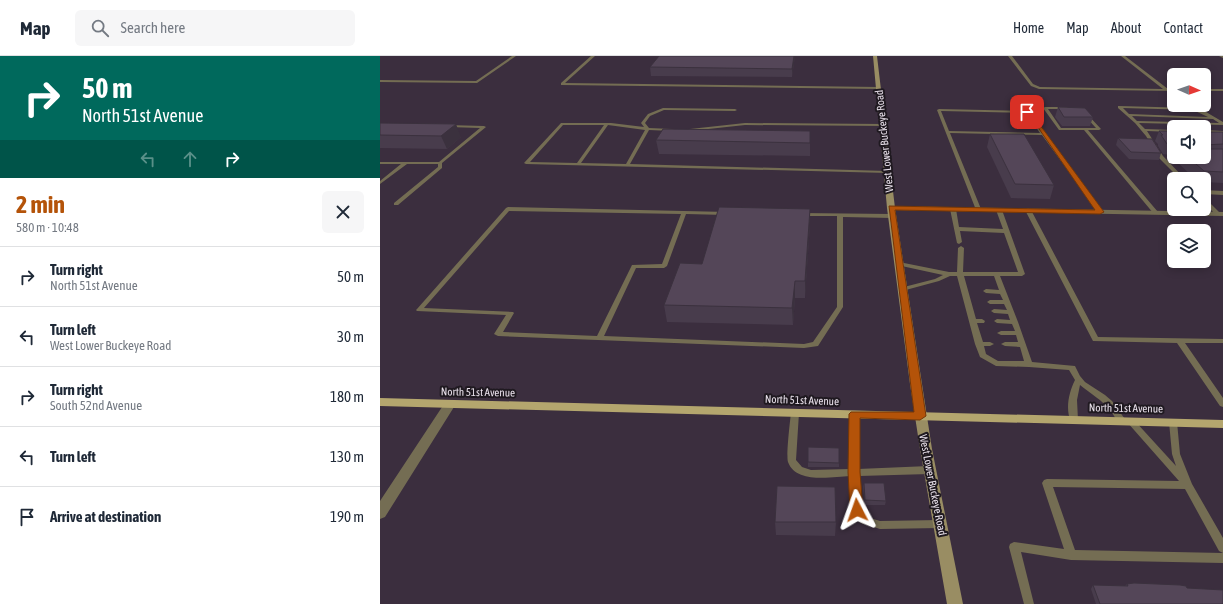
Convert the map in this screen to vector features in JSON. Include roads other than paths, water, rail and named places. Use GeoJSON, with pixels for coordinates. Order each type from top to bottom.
{"type":"FeatureCollection","features":[{"type":"Feature","properties":{"kind":"main road","name":"West Lower Buckeye Road"},"geometry":{"type":"LineString","coordinates":[[875,56],[892,212],[920,416],[955,604]]}},
{"type":"Feature","properties":{"kind":"main road","name":"North 51st Avenue"},"geometry":{"type":"LineString","coordinates":[[380,402],[1223,424]]}},
{"type":"Feature","properties":{"kind":"street"},"geometry":{"type":"LineString","coordinates":[[892,212],[953,209],[1220,214]]}},
{"type":"Feature","properties":{"kind":"street"},"geometry":{"type":"LineString","coordinates":[[380,513],[450,404]]}},
{"type":"Feature","properties":{"kind":"lane"},"geometry":{"type":"LineString","coordinates":[[380,81],[477,82],[514,56]]}},
{"type":"Feature","properties":{"kind":"lane"},"geometry":{"type":"LineString","coordinates":[[593,56],[562,84],[879,88]]}},
{"type":"Feature","properties":{"kind":"lane"},"geometry":{"type":"LineString","coordinates":[[1010,56],[1032,85],[1039,88],[1167,90]]}},
{"type":"Feature","properties":{"kind":"lane"},"geometry":{"type":"LineString","coordinates":[[1123,56],[1167,90]]}},
{"type":"Feature","properties":{"kind":"lane"},"geometry":{"type":"LineString","coordinates":[[1211,90],[1223,90]]}},
{"type":"Feature","properties":{"kind":"lane"},"geometry":{"type":"LineString","coordinates":[[1176,172],[1161,157],[1144,130],[1119,107],[1193,109],[1205,113],[1223,124]]}},
{"type":"Feature","properties":{"kind":"lane"},"geometry":{"type":"LineString","coordinates":[[1074,108],[1045,108],[1060,129],[1099,130],[1081,108]]}},
{"type":"Feature","properties":{"kind":"lane"},"geometry":{"type":"LineString","coordinates":[[648,130],[643,123],[649,115],[663,109],[735,110]]}},
{"type":"Feature","properties":{"kind":"lane"},"geometry":{"type":"LineString","coordinates":[[978,210],[939,110],[1027,112],[1100,212]]}},
{"type":"Feature","properties":{"kind":"lane"},"geometry":{"type":"LineString","coordinates":[[1128,115],[1213,118]]}},
{"type":"Feature","properties":{"kind":"lane"},"geometry":{"type":"LineString","coordinates":[[1136,122],[1223,124]]}},
{"type":"Feature","properties":{"kind":"lane"},"geometry":{"type":"LineString","coordinates":[[676,130],[648,130],[607,124],[562,124],[526,163],[888,172]]}},
{"type":"Feature","properties":{"kind":"lane"},"geometry":{"type":"LineString","coordinates":[[578,164],[607,124]]}},
{"type":"Feature","properties":{"kind":"lane"},"geometry":{"type":"LineString","coordinates":[[683,130],[745,124],[883,125]]}},
{"type":"Feature","properties":{"kind":"lane"},"geometry":{"type":"LineString","coordinates":[[396,204],[440,167],[440,163],[484,126],[444,126]]}},
{"type":"Feature","properties":{"kind":"lane"},"geometry":{"type":"LineString","coordinates":[[1085,129],[1156,213]]}},
{"type":"Feature","properties":{"kind":"lane"},"geometry":{"type":"LineString","coordinates":[[627,165],[648,130]]}},
{"type":"Feature","properties":{"kind":"lane"},"geometry":{"type":"LineString","coordinates":[[1144,130],[1167,131]]}},
{"type":"Feature","properties":{"kind":"lane"},"geometry":{"type":"LineString","coordinates":[[1211,131],[1223,132]]}},
{"type":"Feature","properties":{"kind":"lane"},"geometry":{"type":"LineString","coordinates":[[948,132],[1043,134]]}},
{"type":"Feature","properties":{"kind":"lane"},"geometry":{"type":"LineString","coordinates":[[1161,157],[1167,157]]}},
{"type":"Feature","properties":{"kind":"lane"},"geometry":{"type":"LineString","coordinates":[[380,163],[440,163]]}},
{"type":"Feature","properties":{"kind":"lane"},"geometry":{"type":"LineString","coordinates":[[380,183],[407,163]]}},
{"type":"Feature","properties":{"kind":"lane"},"geometry":{"type":"LineString","coordinates":[[1211,192],[1223,193]]}},
{"type":"Feature","properties":{"kind":"lane"},"geometry":{"type":"LineString","coordinates":[[1211,206],[1220,214]]}},
{"type":"Feature","properties":{"kind":"lane"},"geometry":{"type":"LineString","coordinates":[[731,213],[508,209],[419,310],[511,313],[498,334],[804,346],[816,344],[840,307],[840,215]]}},
{"type":"Feature","properties":{"kind":"lane"},"geometry":{"type":"LineString","coordinates":[[953,209],[960,245],[960,274],[964,290],[974,311],[973,321],[983,355],[996,363],[1072,368],[1078,381],[1099,394],[1108,402],[1188,485]]}},
{"type":"Feature","properties":{"kind":"lane"},"geometry":{"type":"LineString","coordinates":[[899,264],[949,274],[1022,274],[998,210]]}},
{"type":"Feature","properties":{"kind":"lane"},"geometry":{"type":"LineString","coordinates":[[1028,210],[1096,339],[1223,341]]}},
{"type":"Feature","properties":{"kind":"lane"},"geometry":{"type":"LineString","coordinates":[[599,338],[634,266],[664,266],[684,212]]}},
{"type":"Feature","properties":{"kind":"lane"},"geometry":{"type":"LineString","coordinates":[[793,214],[840,215],[892,212]]}},
{"type":"Feature","properties":{"kind":"lane"},"geometry":{"type":"LineString","coordinates":[[958,229],[1006,231]]}},
{"type":"Feature","properties":{"kind":"lane"},"geometry":{"type":"LineString","coordinates":[[902,289],[937,280],[949,274]]}},
{"type":"Feature","properties":{"kind":"lane"},"geometry":{"type":"LineString","coordinates":[[996,274],[1024,345],[1029,364]]}},
{"type":"Feature","properties":{"kind":"lane"},"geometry":{"type":"LineString","coordinates":[[964,290],[972,291]]}},
{"type":"Feature","properties":{"kind":"lane"},"geometry":{"type":"LineString","coordinates":[[986,291],[1002,292]]}},
{"type":"Feature","properties":{"kind":"lane"},"geometry":{"type":"LineString","coordinates":[[990,302],[1007,302]]}},
{"type":"Feature","properties":{"kind":"lane"},"geometry":{"type":"LineString","coordinates":[[994,311],[1011,312]]}},
{"type":"Feature","properties":{"kind":"lane"},"geometry":{"type":"LineString","coordinates":[[973,321],[982,321]]}},
{"type":"Feature","properties":{"kind":"lane"},"geometry":{"type":"LineString","coordinates":[[997,321],[1015,322]]}},
{"type":"Feature","properties":{"kind":"lane"},"geometry":{"type":"LineString","coordinates":[[976,333],[985,333]]}},
{"type":"Feature","properties":{"kind":"lane"},"geometry":{"type":"LineString","coordinates":[[1002,333],[1019,333]]}},
{"type":"Feature","properties":{"kind":"lane"},"geometry":{"type":"LineString","coordinates":[[1180,341],[1223,404]]}},
{"type":"Feature","properties":{"kind":"lane"},"geometry":{"type":"LineString","coordinates":[[979,344],[990,344]]}},
{"type":"Feature","properties":{"kind":"lane"},"geometry":{"type":"LineString","coordinates":[[1005,344],[1024,345]]}},
{"type":"Feature","properties":{"kind":"lane"},"geometry":{"type":"LineString","coordinates":[[1074,420],[1072,407],[1073,392],[1078,381]]}},
{"type":"Feature","properties":{"kind":"lane"},"geometry":{"type":"LineString","coordinates":[[795,413],[792,461],[799,470],[811,474],[929,470]]}},
{"type":"Feature","properties":{"kind":"lane"},"geometry":{"type":"LineString","coordinates":[[854,414],[854,472],[857,510],[864,520],[880,525],[940,524]]}},
{"type":"Feature","properties":{"kind":"lane"},"geometry":{"type":"LineString","coordinates":[[1173,422],[1176,454],[1188,485],[1223,548]]}},
{"type":"Feature","properties":{"kind":"lane"},"geometry":{"type":"LineString","coordinates":[[1071,554],[1047,483],[1188,485]]}},
{"type":"Feature","properties":{"kind":"lane"},"geometry":{"type":"LineString","coordinates":[[1029,604],[1014,546],[1071,554],[1223,558]]}}]}
